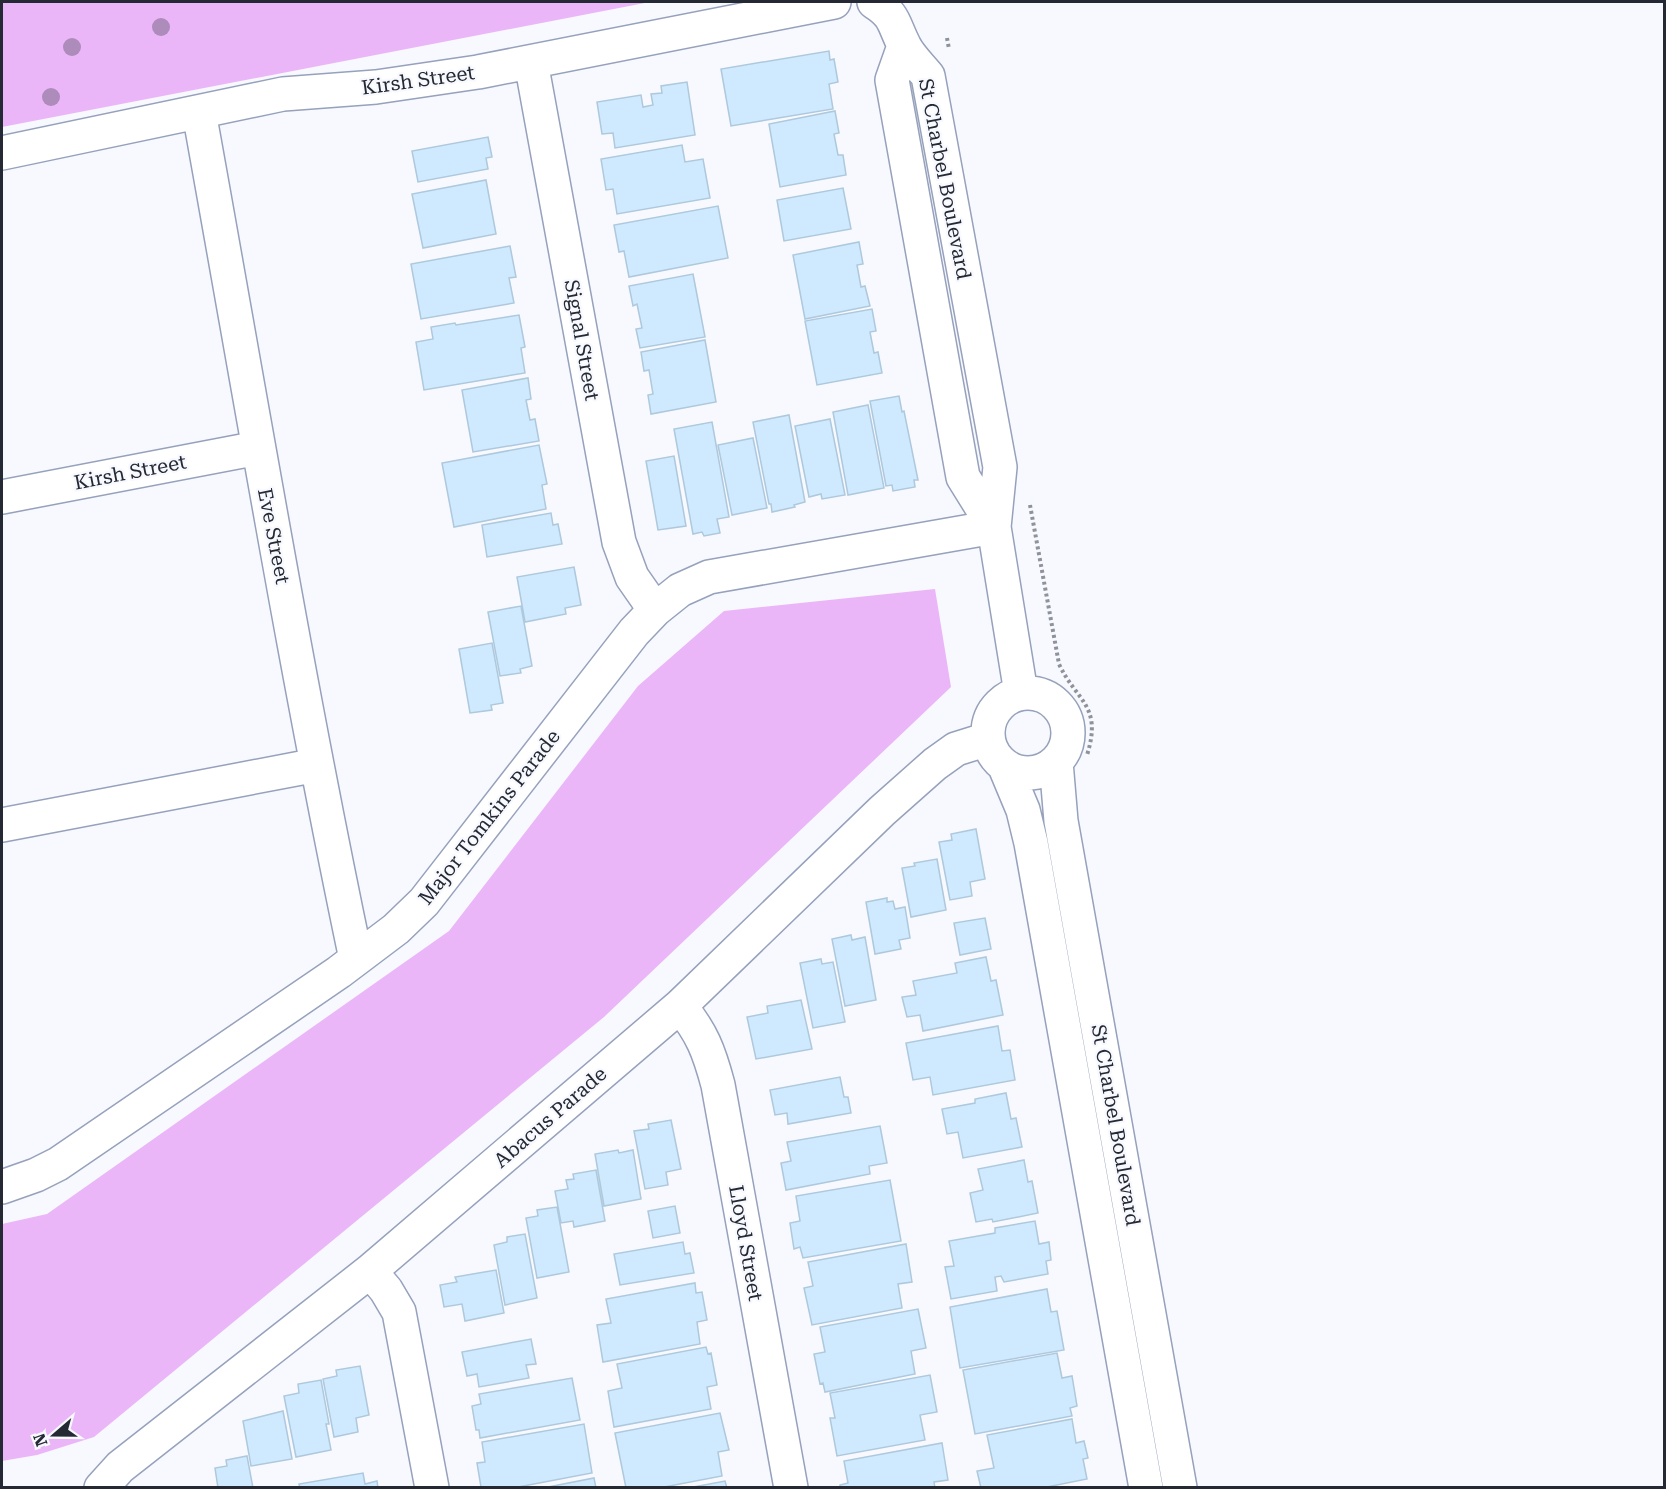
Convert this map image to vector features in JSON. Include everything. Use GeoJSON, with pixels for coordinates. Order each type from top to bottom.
{"type":"FeatureCollection","features":[{"type":"Feature","properties":{"kind":"street","name":"Kirsh Street"},"geometry":{"type":"LineString","coordinates":[[2,153],[283,94],[405,84],[531,62],[834,2]]}},
{"type":"Feature","properties":{"kind":"street","name":"St Charbel Boulevard"},"geometry":{"type":"LineString","coordinates":[[874,2],[888,11],[904,46],[892,80],[963,477],[994,528],[1021,693]]}},
{"type":"Feature","properties":{"kind":"street","name":"Signal Street"},"geometry":{"type":"LineString","coordinates":[[531,62],[619,542],[632,577],[655,610]]}},
{"type":"Feature","properties":{"kind":"street","name":"Eve Street"},"geometry":{"type":"LineString","coordinates":[[199,112],[258,448],[356,959]]}},
{"type":"Feature","properties":{"kind":"street","name":"Kirsh Street"},"geometry":{"type":"LineString","coordinates":[[2,497],[258,448]]}},
{"type":"Feature","properties":{"kind":"street","name":"Major Tomkins Parade"},"geometry":{"type":"LineString","coordinates":[[2,1187],[36,1175],[58,1164],[396,929],[424,902],[634,632],[655,610],[680,590],[709,577],[994,528]]}},
{"type":"Feature","properties":{"kind":"street"},"geometry":{"type":"LineString","coordinates":[[1034,692],[1046,696],[1064,714],[1068,726],[1068,739],[1064,751],[1056,762],[1047,768],[1027,773],[1005,767],[991,749],[988,738],[988,726],[999,704],[1021,693],[1034,692]]}},
{"type":"Feature","properties":{"kind":"street","name":"Abacus Parade"},"geometry":{"type":"LineString","coordinates":[[101,1488],[120,1467],[370,1271],[680,1006],[882,811],[935,764],[956,749],[988,738]]}},
{"type":"Feature","properties":{"kind":"street","name":"St Charbel Boulevard"},"geometry":{"type":"LineString","coordinates":[[1056,762],[1061,820],[1180,1488]]}},
{"type":"Feature","properties":{"kind":"street"},"geometry":{"type":"LineString","coordinates":[[2,825],[317,765]]}},
{"type":"Feature","properties":{"kind":"street","name":"St Charbel Boulevard"},"geometry":{"type":"LineString","coordinates":[[1005,767],[1023,810],[1031,843],[1146,1488]]}},
{"type":"Feature","properties":{"kind":"street","name":"Lloyd Street"},"geometry":{"type":"LineString","coordinates":[[680,1006],[697,1028],[711,1058],[718,1085],[791,1488]]}},
{"type":"Feature","properties":{"kind":"street"},"geometry":{"type":"LineString","coordinates":[[370,1271],[386,1290],[399,1312],[432,1488]]}},
{"type":"Feature","properties":{"kind":"shaded area"},"geometry":{"type":"Polygon","coordinates":[[[2,2],[650,2],[2,127],[2,2]]]}},
{"type":"Feature","properties":{"kind":"shaded area"},"geometry":{"type":"Polygon","coordinates":[[[935,589],[951,687],[604,1017],[94,1437],[37,1455],[2,1461],[2,1224],[47,1214],[449,931],[638,686],[724,611],[935,589]]]}},
{"type":"Feature","properties":{"kind":"building"},"geometry":{"type":"Polygon","coordinates":[[[829,51],[830,60],[834,59],[838,82],[829,84],[833,109],[731,126],[721,69],[829,51]]]}},
{"type":"Feature","properties":{"kind":"building"},"geometry":{"type":"Polygon","coordinates":[[[687,82],[695,135],[615,148],[613,133],[602,134],[597,102],[641,95],[643,107],[653,105],[651,94],[662,93],[661,86],[687,82]]]}},
{"type":"Feature","properties":{"kind":"building"},"geometry":{"type":"Polygon","coordinates":[[[835,111],[839,133],[834,134],[838,155],[843,155],[846,175],[780,187],[769,124],[835,111]]]}},
{"type":"Feature","properties":{"kind":"building"},"geometry":{"type":"Polygon","coordinates":[[[488,137],[492,157],[486,158],[488,169],[418,182],[412,151],[488,137]]]}},
{"type":"Feature","properties":{"kind":"building"},"geometry":{"type":"Polygon","coordinates":[[[682,145],[685,162],[703,159],[710,198],[617,214],[613,189],[606,190],[601,159],[682,145]]]}},
{"type":"Feature","properties":{"kind":"building"},"geometry":{"type":"Polygon","coordinates":[[[486,180],[496,234],[423,248],[412,194],[486,180]]]}},
{"type":"Feature","properties":{"kind":"building"},"geometry":{"type":"Polygon","coordinates":[[[843,188],[851,229],[784,241],[777,200],[843,188]]]}},
{"type":"Feature","properties":{"kind":"building"},"geometry":{"type":"Polygon","coordinates":[[[718,206],[728,258],[629,277],[624,251],[619,252],[614,225],[718,206]]]}},
{"type":"Feature","properties":{"kind":"building"},"geometry":{"type":"Polygon","coordinates":[[[859,242],[863,264],[857,265],[861,287],[865,286],[870,306],[805,319],[793,255],[859,242]]]}},
{"type":"Feature","properties":{"kind":"building"},"geometry":{"type":"Polygon","coordinates":[[[510,246],[516,277],[509,278],[514,303],[421,319],[411,264],[510,246]]]}},
{"type":"Feature","properties":{"kind":"building"},"geometry":{"type":"Polygon","coordinates":[[[693,274],[705,337],[640,348],[636,329],[642,328],[637,304],[633,306],[629,286],[693,274]]]}},
{"type":"Feature","properties":{"kind":"building"},"geometry":{"type":"Polygon","coordinates":[[[872,309],[876,331],[870,332],[874,353],[878,352],[882,373],[817,385],[805,321],[872,309]]]}},
{"type":"Feature","properties":{"kind":"building"},"geometry":{"type":"Polygon","coordinates":[[[519,315],[525,347],[521,348],[525,373],[424,390],[416,342],[433,339],[431,327],[519,315]]]}},
{"type":"Feature","properties":{"kind":"building"},"geometry":{"type":"Polygon","coordinates":[[[705,340],[716,402],[651,414],[648,395],[653,394],[649,370],[644,371],[641,352],[705,340]]]}},
{"type":"Feature","properties":{"kind":"building"},"geometry":{"type":"Polygon","coordinates":[[[528,378],[531,399],[526,400],[530,420],[535,419],[539,441],[473,452],[462,390],[528,378]]]}},
{"type":"Feature","properties":{"kind":"building"},"geometry":{"type":"Polygon","coordinates":[[[899,396],[918,480],[914,480],[915,487],[893,491],[892,485],[886,486],[870,401],[899,396]]]}},
{"type":"Feature","properties":{"kind":"building"},"geometry":{"type":"Polygon","coordinates":[[[868,405],[884,488],[848,495],[833,412],[868,405]]]}},
{"type":"Feature","properties":{"kind":"building"},"geometry":{"type":"Polygon","coordinates":[[[789,415],[805,502],[794,505],[795,507],[772,512],[753,422],[789,415]]]}},
{"type":"Feature","properties":{"kind":"building"},"geometry":{"type":"Polygon","coordinates":[[[830,419],[845,495],[822,499],[821,494],[809,497],[795,426],[830,419]]]}},
{"type":"Feature","properties":{"kind":"building"},"geometry":{"type":"Polygon","coordinates":[[[712,422],[729,517],[717,519],[720,533],[704,536],[702,532],[693,534],[674,429],[712,422]]]}},
{"type":"Feature","properties":{"kind":"building"},"geometry":{"type":"Polygon","coordinates":[[[753,438],[767,508],[732,515],[718,445],[753,438]]]}},
{"type":"Feature","properties":{"kind":"building"},"geometry":{"type":"Polygon","coordinates":[[[539,445],[547,484],[542,485],[546,509],[454,527],[442,463],[539,445]]]}},
{"type":"Feature","properties":{"kind":"building"},"geometry":{"type":"Polygon","coordinates":[[[674,456],[686,526],[658,530],[646,461],[674,456]]]}},
{"type":"Feature","properties":{"kind":"building"},"geometry":{"type":"Polygon","coordinates":[[[551,513],[553,525],[558,524],[562,544],[487,557],[482,525],[551,513]]]}},
{"type":"Feature","properties":{"kind":"building"},"geometry":{"type":"Polygon","coordinates":[[[574,567],[581,605],[565,608],[566,614],[525,622],[517,577],[574,567]]]}},
{"type":"Feature","properties":{"kind":"building"},"geometry":{"type":"Polygon","coordinates":[[[521,606],[532,666],[520,669],[521,673],[500,676],[488,612],[521,606]]]}},
{"type":"Feature","properties":{"kind":"building"},"geometry":{"type":"Polygon","coordinates":[[[492,643],[503,703],[491,705],[492,710],[470,713],[459,649],[492,643]]]}},
{"type":"Feature","properties":{"kind":"building"},"geometry":{"type":"Polygon","coordinates":[[[976,829],[985,879],[970,882],[972,896],[950,900],[939,842],[952,840],[951,834],[976,829]]]}},
{"type":"Feature","properties":{"kind":"building"},"geometry":{"type":"Polygon","coordinates":[[[937,859],[946,910],[911,917],[902,868],[915,866],[914,863],[937,859]]]}},
{"type":"Feature","properties":{"kind":"building"},"geometry":{"type":"Polygon","coordinates":[[[887,898],[887,902],[893,901],[895,909],[905,907],[910,938],[899,940],[901,949],[875,954],[866,902],[887,898]]]}},
{"type":"Feature","properties":{"kind":"building"},"geometry":{"type":"Polygon","coordinates":[[[985,918],[991,949],[960,955],[954,923],[985,918]]]}},
{"type":"Feature","properties":{"kind":"building"},"geometry":{"type":"Polygon","coordinates":[[[851,935],[852,940],[865,937],[876,1000],[845,1006],[832,939],[851,935]]]}},
{"type":"Feature","properties":{"kind":"building"},"geometry":{"type":"Polygon","coordinates":[[[986,957],[991,981],[996,980],[1003,1015],[923,1031],[920,1015],[907,1017],[902,997],[916,995],[913,981],[957,973],[955,963],[986,957]]]}},
{"type":"Feature","properties":{"kind":"building"},"geometry":{"type":"Polygon","coordinates":[[[821,959],[822,964],[833,962],[845,1022],[813,1028],[800,963],[821,959]]]}},
{"type":"Feature","properties":{"kind":"building"},"geometry":{"type":"Polygon","coordinates":[[[801,1000],[812,1049],[756,1059],[747,1017],[768,1013],[767,1006],[801,1000]]]}},
{"type":"Feature","properties":{"kind":"building"},"geometry":{"type":"Polygon","coordinates":[[[998,1026],[1002,1051],[1010,1050],[1015,1080],[933,1095],[930,1077],[913,1080],[906,1043],[998,1026]]]}},
{"type":"Feature","properties":{"kind":"building"},"geometry":{"type":"Polygon","coordinates":[[[840,1077],[844,1097],[848,1097],[851,1113],[788,1124],[787,1113],[775,1115],[770,1090],[840,1077]]]}},
{"type":"Feature","properties":{"kind":"building"},"geometry":{"type":"Polygon","coordinates":[[[1006,1093],[1011,1119],[1016,1118],[1022,1147],[963,1158],[958,1132],[947,1134],[942,1109],[975,1103],[975,1099],[1006,1093]]]}},
{"type":"Feature","properties":{"kind":"building"},"geometry":{"type":"Polygon","coordinates":[[[671,1120],[681,1169],[666,1172],[668,1185],[645,1189],[634,1131],[649,1129],[648,1124],[671,1120]]]}},
{"type":"Feature","properties":{"kind":"building"},"geometry":{"type":"Polygon","coordinates":[[[880,1126],[887,1163],[869,1166],[870,1174],[786,1190],[781,1163],[791,1161],[787,1142],[880,1126]]]}},
{"type":"Feature","properties":{"kind":"building"},"geometry":{"type":"Polygon","coordinates":[[[618,1150],[619,1153],[633,1150],[641,1199],[604,1206],[595,1154],[618,1150]]]}},
{"type":"Feature","properties":{"kind":"building"},"geometry":{"type":"Polygon","coordinates":[[[1024,1160],[1028,1182],[1032,1181],[1038,1213],[993,1222],[992,1219],[976,1222],[970,1193],[983,1190],[978,1169],[1024,1160]]]}},
{"type":"Feature","properties":{"kind":"building"},"geometry":{"type":"Polygon","coordinates":[[[596,1170],[605,1221],[574,1227],[573,1221],[561,1223],[555,1191],[568,1189],[566,1180],[574,1179],[573,1174],[596,1170]]]}},
{"type":"Feature","properties":{"kind":"building"},"geometry":{"type":"Polygon","coordinates":[[[890,1180],[901,1241],[803,1258],[800,1247],[794,1249],[790,1223],[800,1221],[796,1196],[890,1180]]]}},
{"type":"Feature","properties":{"kind":"building"},"geometry":{"type":"Polygon","coordinates":[[[675,1206],[680,1233],[653,1238],[648,1211],[675,1206]]]}},
{"type":"Feature","properties":{"kind":"building"},"geometry":{"type":"Polygon","coordinates":[[[557,1207],[569,1272],[537,1278],[526,1218],[538,1216],[537,1210],[557,1207]]]}},
{"type":"Feature","properties":{"kind":"building"},"geometry":{"type":"Polygon","coordinates":[[[1035,1221],[1039,1244],[1049,1242],[1051,1260],[1046,1261],[1048,1274],[1004,1282],[1001,1276],[995,1277],[997,1291],[951,1299],[945,1267],[954,1266],[949,1241],[995,1233],[995,1228],[1035,1221]]]}},
{"type":"Feature","properties":{"kind":"building"},"geometry":{"type":"Polygon","coordinates":[[[525,1234],[537,1298],[505,1305],[494,1245],[507,1242],[507,1237],[525,1234]]]}},
{"type":"Feature","properties":{"kind":"building"},"geometry":{"type":"Polygon","coordinates":[[[683,1242],[685,1254],[690,1253],[694,1273],[620,1285],[614,1254],[683,1242]]]}},
{"type":"Feature","properties":{"kind":"building"},"geometry":{"type":"Polygon","coordinates":[[[906,1244],[912,1282],[898,1284],[902,1308],[812,1325],[804,1288],[813,1286],[808,1262],[906,1244]]]}},
{"type":"Feature","properties":{"kind":"building"},"geometry":{"type":"Polygon","coordinates":[[[496,1270],[504,1313],[465,1321],[462,1304],[444,1307],[440,1285],[457,1282],[455,1277],[496,1270]]]}},
{"type":"Feature","properties":{"kind":"building"},"geometry":{"type":"Polygon","coordinates":[[[695,1283],[696,1293],[702,1292],[707,1320],[697,1322],[700,1344],[603,1362],[597,1325],[611,1323],[606,1299],[695,1283]]]}},
{"type":"Feature","properties":{"kind":"building"},"geometry":{"type":"Polygon","coordinates":[[[1047,1289],[1051,1312],[1057,1311],[1064,1350],[960,1368],[950,1307],[1047,1289]]]}},
{"type":"Feature","properties":{"kind":"building"},"geometry":{"type":"Polygon","coordinates":[[[918,1309],[926,1348],[911,1351],[915,1374],[825,1392],[823,1383],[820,1384],[814,1354],[825,1352],[820,1327],[918,1309]]]}},
{"type":"Feature","properties":{"kind":"building"},"geometry":{"type":"Polygon","coordinates":[[[531,1339],[536,1364],[526,1365],[529,1378],[479,1387],[477,1374],[467,1376],[462,1352],[531,1339]]]}},
{"type":"Feature","properties":{"kind":"building"},"geometry":{"type":"Polygon","coordinates":[[[706,1347],[708,1354],[711,1353],[717,1385],[707,1387],[711,1409],[614,1427],[608,1391],[622,1388],[617,1364],[706,1347]]]}},
{"type":"Feature","properties":{"kind":"building"},"geometry":{"type":"Polygon","coordinates":[[[1057,1353],[1062,1378],[1072,1376],[1077,1406],[1070,1408],[1072,1416],[975,1434],[963,1370],[1057,1353]]]}},
{"type":"Feature","properties":{"kind":"building"},"geometry":{"type":"Polygon","coordinates":[[[360,1366],[369,1415],[356,1418],[358,1432],[334,1437],[323,1379],[337,1376],[336,1370],[360,1366]]]}},
{"type":"Feature","properties":{"kind":"building"},"geometry":{"type":"Polygon","coordinates":[[[930,1375],[937,1412],[920,1415],[925,1440],[837,1456],[830,1418],[835,1418],[830,1393],[930,1375]]]}},
{"type":"Feature","properties":{"kind":"building"},"geometry":{"type":"Polygon","coordinates":[[[572,1378],[580,1420],[480,1438],[479,1430],[476,1430],[472,1406],[481,1404],[479,1394],[572,1378]]]}},
{"type":"Feature","properties":{"kind":"building"},"geometry":{"type":"Polygon","coordinates":[[[321,1380],[331,1450],[296,1457],[284,1396],[299,1393],[298,1384],[321,1380]]]}},
{"type":"Feature","properties":{"kind":"building"},"geometry":{"type":"Polygon","coordinates":[[[283,1411],[292,1459],[251,1466],[243,1421],[283,1411]]]}},
{"type":"Feature","properties":{"kind":"building"},"geometry":{"type":"Polygon","coordinates":[[[720,1413],[729,1450],[718,1452],[722,1476],[659,1488],[626,1488],[615,1433],[720,1413]]]}},
{"type":"Feature","properties":{"kind":"building"},"geometry":{"type":"Polygon","coordinates":[[[1072,1419],[1076,1443],[1084,1441],[1088,1458],[1083,1459],[1087,1479],[1042,1488],[981,1488],[977,1471],[994,1468],[987,1435],[1072,1419]]]}},
{"type":"Feature","properties":{"kind":"building"},"geometry":{"type":"Polygon","coordinates":[[[584,1424],[592,1473],[513,1488],[481,1487],[477,1463],[485,1462],[482,1442],[584,1424]]]}},
{"type":"Feature","properties":{"kind":"building"},"geometry":{"type":"Polygon","coordinates":[[[942,1443],[948,1480],[934,1482],[935,1488],[840,1488],[840,1485],[848,1483],[844,1461],[942,1443]]]}},
{"type":"Feature","properties":{"kind":"building"},"geometry":{"type":"Polygon","coordinates":[[[247,1456],[253,1488],[218,1488],[215,1468],[227,1466],[226,1460],[247,1456]]]}},
{"type":"Feature","properties":{"kind":"building"},"geometry":{"type":"Polygon","coordinates":[[[363,1473],[365,1484],[377,1481],[378,1488],[300,1488],[299,1484],[363,1473]]]}},
{"type":"Feature","properties":{"kind":"building"},"geometry":{"type":"Polygon","coordinates":[[[594,1478],[596,1488],[543,1488],[594,1478]]]}},
{"type":"Feature","properties":{"kind":"building"},"geometry":{"type":"Polygon","coordinates":[[[725,1481],[727,1488],[688,1488],[725,1481]]]}}]}
